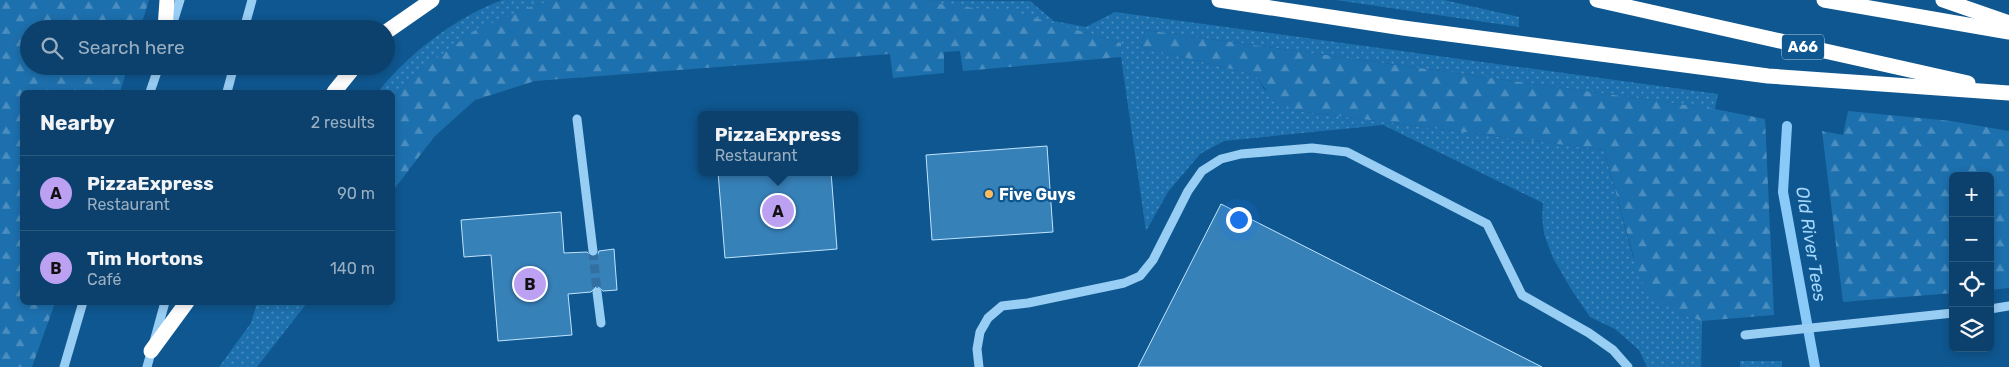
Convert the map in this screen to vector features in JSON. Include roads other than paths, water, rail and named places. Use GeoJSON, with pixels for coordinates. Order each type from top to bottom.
{"type":"FeatureCollection","features":[{"type":"Feature","properties":{"kind":"highway"},"geometry":{"type":"LineString","coordinates":[[165,20],[166,0]]}},
{"type":"Feature","properties":{"kind":"highway"},"geometry":{"type":"LineString","coordinates":[[395,26],[432,0]]}},
{"type":"Feature","properties":{"kind":"highway","name":"A66"},"geometry":{"type":"LineString","coordinates":[[1219,0],[1403,28],[1768,76],[2009,93]]}},
{"type":"Feature","properties":{"kind":"highway","name":"A66"},"geometry":{"type":"LineString","coordinates":[[1597,0],[2009,93]]}},
{"type":"Feature","properties":{"kind":"highway"},"geometry":{"type":"LineString","coordinates":[[1824,0],[2009,32]]}},
{"type":"Feature","properties":{"kind":"highway"},"geometry":{"type":"LineString","coordinates":[[1943,0],[2009,23]]}},
{"type":"Feature","properties":{"kind":"highway"},"geometry":{"type":"LineString","coordinates":[[336,90],[348,75]]}},
{"type":"Feature","properties":{"kind":"highway"},"geometry":{"type":"LineString","coordinates":[[151,351],[185,305]]}},
{"type":"Feature","properties":{"kind":"street"},"geometry":{"type":"LineString","coordinates":[[174,20],[180,0]]}},
{"type":"Feature","properties":{"kind":"street"},"geometry":{"type":"LineString","coordinates":[[246,20],[252,0]]}},
{"type":"Feature","properties":{"kind":"street"},"geometry":{"type":"LineString","coordinates":[[151,90],[156,75]]}},
{"type":"Feature","properties":{"kind":"street"},"geometry":{"type":"LineString","coordinates":[[228,90],[232,75]]}},
{"type":"Feature","properties":{"kind":"street"},"geometry":{"type":"LineString","coordinates":[[577,119],[593,251]]}},
{"type":"Feature","properties":{"kind":"street"},"geometry":{"type":"LineString","coordinates":[[979,367],[980,332],[988,318],[1002,306],[1028,303],[1124,283],[1140,276],[1153,260],[1188,192],[1202,170],[1221,159],[1241,154],[1312,148],[1347,152],[1487,224],[1522,295],[1589,333],[1613,350],[1628,367]]}},
{"type":"Feature","properties":{"kind":"street"},"geometry":{"type":"LineString","coordinates":[[597,292],[601,323]]}},
{"type":"Feature","properties":{"kind":"street"},"geometry":{"type":"LineString","coordinates":[[64,367],[82,305]]}},
{"type":"Feature","properties":{"kind":"street"},"geometry":{"type":"LineString","coordinates":[[147,367],[165,305]]}},
{"type":"Feature","properties":{"kind":"street"},"geometry":{"type":"LineString","coordinates":[[1994,308],[2009,306]]}},
{"type":"Feature","properties":{"kind":"street"},"geometry":{"type":"LineString","coordinates":[[1745,335],[1949,313]]}},
{"type":"Feature","properties":{"kind":"waterway","name":"Old River Tees"},"geometry":{"type":"LineString","coordinates":[[1787,126],[1783,192],[1815,367]]}},
{"type":"Feature","properties":{"kind":"tunnel"},"geometry":{"type":"LineString","coordinates":[[593,251],[597,292]]}},
{"type":"Feature","properties":{"kind":"place","name":"Five Guys"},"geometry":{"type":"Point","coordinates":[989,194]}},
{"type":"Feature","properties":{"kind":"place","name":"PizzaExpress"},"geometry":{"type":"Point","coordinates":[778,211]}},
{"type":"Feature","properties":{"kind":"place","name":"Tim Hortons"},"geometry":{"type":"Point","coordinates":[530,284]}}]}
